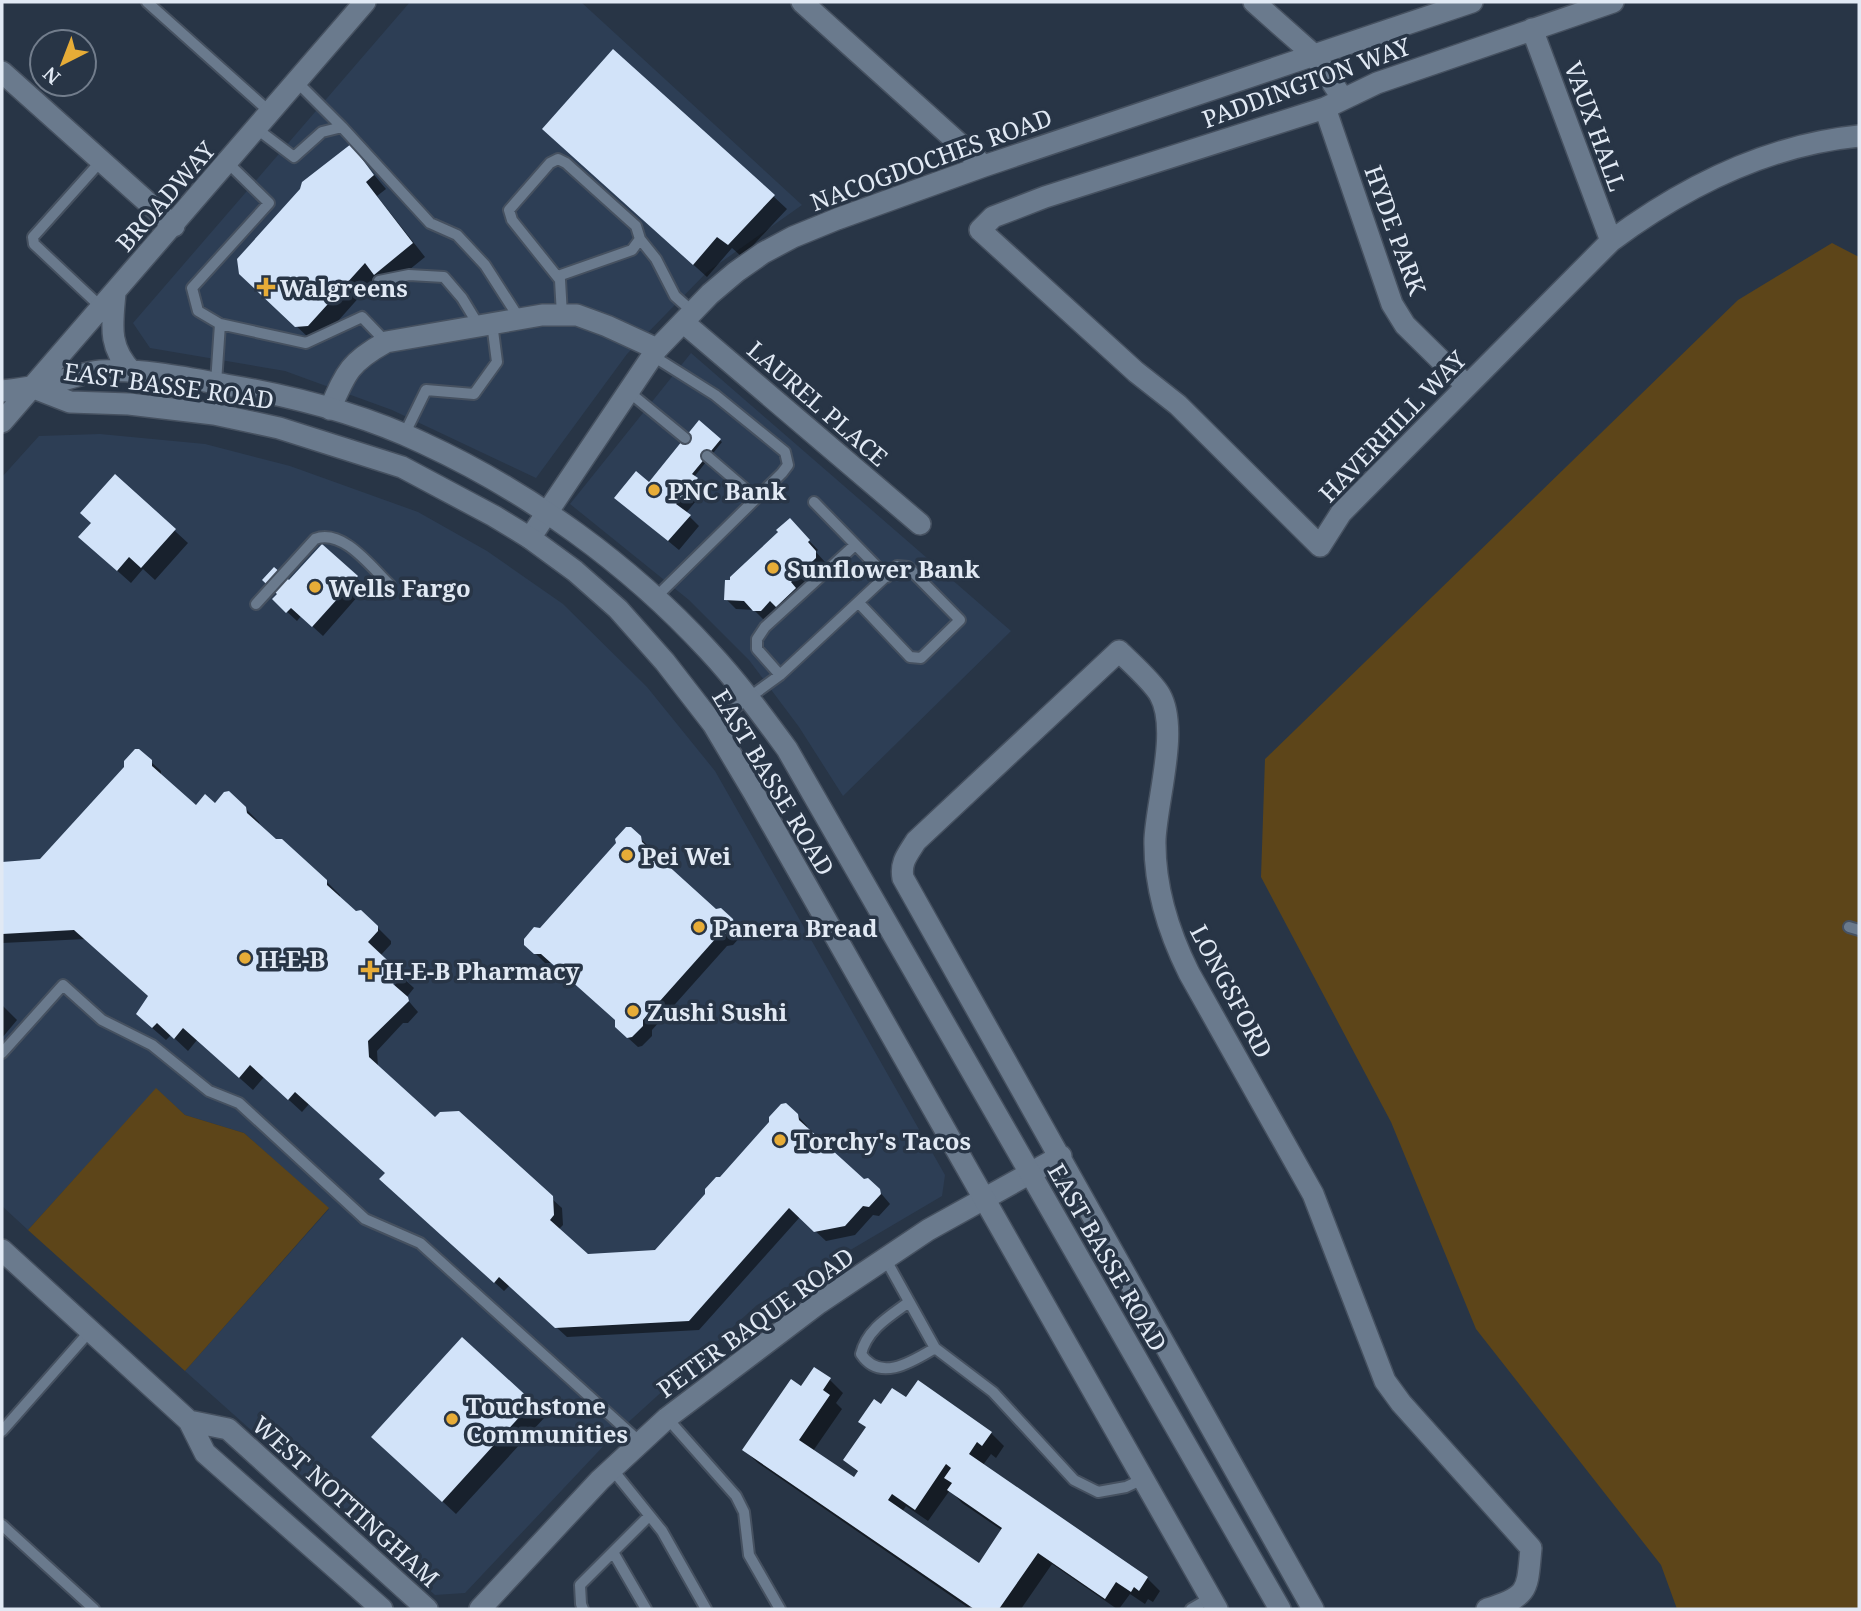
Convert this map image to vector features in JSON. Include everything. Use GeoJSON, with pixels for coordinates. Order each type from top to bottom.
{"type":"FeatureCollection","features":[{"type":"Feature","properties":{"kind":"street","name":"BROADWAY"},"geometry":{"type":"LineString","coordinates":[[2,422],[365,2]]}},
{"type":"Feature","properties":{"kind":"street"},"geometry":{"type":"LineString","coordinates":[[802,2],[984,166]]}},
{"type":"Feature","properties":{"kind":"street","name":"HYDE PARK"},"geometry":{"type":"LineString","coordinates":[[1254,2],[1314,55],[1334,104],[1392,304],[1405,325],[1467,386]]}},
{"type":"Feature","properties":{"kind":"street","name":"NACOGDOCHES ROAD"},"geometry":{"type":"LineString","coordinates":[[530,538],[655,352],[736,272],[763,253],[793,237],[984,166],[1472,2]]}},
{"type":"Feature","properties":{"kind":"street","name":"PADDINGTON WAY"},"geometry":{"type":"LineString","coordinates":[[980,230],[993,218],[1045,197],[1334,104],[1377,83],[1614,2]]}},
{"type":"Feature","properties":{"kind":"street","name":"VAUX HALL"},"geometry":{"type":"LineString","coordinates":[[1532,29],[1611,241]]}},
{"type":"Feature","properties":{"kind":"street"},"geometry":{"type":"LineString","coordinates":[[2,72],[174,226]]}},
{"type":"Feature","properties":{"kind":"street","name":"HAVERHILL WAY"},"geometry":{"type":"LineString","coordinates":[[980,230],[1136,372],[1178,405],[1320,546],[1341,513],[1611,241],[1650,212],[1696,185],[1745,163],[1796,146],[1826,139],[1859,136]]}},
{"type":"Feature","properties":{"kind":"street"},"geometry":{"type":"LineString","coordinates":[[109,301],[115,349],[132,372]]}},
{"type":"Feature","properties":{"kind":"street"},"geometry":{"type":"LineString","coordinates":[[330,409],[345,374],[363,355],[386,341],[519,318],[577,315],[607,326],[655,352]]}},
{"type":"Feature","properties":{"kind":"street","name":"LAUREL PLACE"},"geometry":{"type":"LineString","coordinates":[[688,317],[920,524]]}},
{"type":"Feature","properties":{"kind":"street","name":"EAST BASSE ROAD"},"geometry":{"type":"LineString","coordinates":[[34,388],[99,371],[183,377],[253,390],[330,409],[404,435],[472,469],[547,513],[614,562],[708,650],[749,698],[787,750],[1280,1609]]}},
{"type":"Feature","properties":{"kind":"street"},"geometry":{"type":"LineString","coordinates":[[2,391],[34,388]]}},
{"type":"Feature","properties":{"kind":"street","name":"EAST BASSE ROAD"},"geometry":{"type":"LineString","coordinates":[[34,388],[70,402],[129,404],[214,414],[336,444],[402,467],[530,538],[575,571],[618,609],[665,662],[713,724],[1214,1604]]}},
{"type":"Feature","properties":{"kind":"street","name":"LONGSFORD"},"geometry":{"type":"LineString","coordinates":[[1313,1609],[1061,1156],[909,892],[901,869],[916,841],[1119,651],[1160,695],[1168,727],[1155,837],[1159,891],[1174,943],[1313,1194],[1385,1381],[1401,1403],[1531,1548],[1527,1587],[1521,1594],[1487,1609]]}},
{"type":"Feature","properties":{"kind":"street"},"geometry":{"type":"LineString","coordinates":[[1030,1174],[1061,1156]]}},
{"type":"Feature","properties":{"kind":"street","name":"PETER BAQUE ROAD"},"geometry":{"type":"LineString","coordinates":[[480,1609],[612,1469],[667,1418],[819,1303],[928,1230],[1030,1174]]}},
{"type":"Feature","properties":{"kind":"street"},"geometry":{"type":"LineString","coordinates":[[2,1250],[189,1421],[205,1453],[382,1609]]}},
{"type":"Feature","properties":{"kind":"street","name":"WEST NOTTINGHAM"},"geometry":{"type":"LineString","coordinates":[[189,1421],[228,1429],[427,1609]]}},
{"type":"Feature","properties":{"kind":"lane"},"geometry":{"type":"LineString","coordinates":[[147,2],[264,121],[293,157],[322,132],[342,127]]}},
{"type":"Feature","properties":{"kind":"lane"},"geometry":{"type":"LineString","coordinates":[[297,82],[430,223],[457,235],[485,265],[519,318]]}},
{"type":"Feature","properties":{"kind":"lane"},"geometry":{"type":"LineString","coordinates":[[562,315],[558,276],[512,220],[509,210],[550,163],[558,159],[566,163],[636,226],[640,239],[656,259],[688,317]]}},
{"type":"Feature","properties":{"kind":"lane"},"geometry":{"type":"LineString","coordinates":[[101,161],[33,237],[34,244],[109,301]]}},
{"type":"Feature","properties":{"kind":"lane"},"geometry":{"type":"LineString","coordinates":[[228,163],[270,203],[192,288],[198,311],[220,324],[306,343],[362,317],[386,341]]}},
{"type":"Feature","properties":{"kind":"lane"},"geometry":{"type":"LineString","coordinates":[[558,276],[632,250],[640,239]]}},
{"type":"Feature","properties":{"kind":"lane"},"geometry":{"type":"LineString","coordinates":[[379,281],[409,275],[444,277],[485,325],[497,362],[474,394],[426,390],[404,435]]}},
{"type":"Feature","properties":{"kind":"lane"},"geometry":{"type":"LineString","coordinates":[[216,383],[220,324]]}},
{"type":"Feature","properties":{"kind":"lane"},"geometry":{"type":"LineString","coordinates":[[654,599],[788,466],[785,452],[715,395],[655,352]]}},
{"type":"Feature","properties":{"kind":"lane"},"geometry":{"type":"LineString","coordinates":[[629,392],[685,438]]}},
{"type":"Feature","properties":{"kind":"lane"},"geometry":{"type":"LineString","coordinates":[[707,456],[756,498]]}},
{"type":"Feature","properties":{"kind":"lane"},"geometry":{"type":"LineString","coordinates":[[814,502],[887,577]]}},
{"type":"Feature","properties":{"kind":"lane"},"geometry":{"type":"LineString","coordinates":[[256,604],[314,540],[321,537],[346,544],[390,585]]}},
{"type":"Feature","properties":{"kind":"lane"},"geometry":{"type":"LineString","coordinates":[[780,675],[757,649],[757,639],[765,628],[855,545]]}},
{"type":"Feature","properties":{"kind":"lane"},"geometry":{"type":"LineString","coordinates":[[713,724],[780,675],[897,566],[908,566],[960,620],[922,658],[910,657],[859,603]]}},
{"type":"Feature","properties":{"kind":"lane"},"geometry":{"type":"LineString","coordinates":[[2,1053],[63,985],[102,1020],[152,1045],[209,1091],[239,1103],[365,1219],[420,1243],[641,1443]]}},
{"type":"Feature","properties":{"kind":"lane"},"geometry":{"type":"LineString","coordinates":[[886,1260],[935,1348],[993,1392],[1074,1480],[1098,1492],[1126,1487],[1143,1479]]}},
{"type":"Feature","properties":{"kind":"lane"},"geometry":{"type":"LineString","coordinates":[[909,1302],[878,1325],[864,1341],[861,1354],[867,1364],[879,1368],[899,1367],[935,1348]]}},
{"type":"Feature","properties":{"kind":"lane"},"geometry":{"type":"LineString","coordinates":[[2,1431],[90,1331]]}},
{"type":"Feature","properties":{"kind":"lane"},"geometry":{"type":"LineString","coordinates":[[667,1418],[736,1496],[744,1512],[750,1555],[780,1609]]}},
{"type":"Feature","properties":{"kind":"lane"},"geometry":{"type":"LineString","coordinates":[[612,1469],[662,1531],[706,1609]]}},
{"type":"Feature","properties":{"kind":"lane"},"geometry":{"type":"LineString","coordinates":[[583,1609],[580,1604],[580,1585],[649,1516]]}},
{"type":"Feature","properties":{"kind":"lane"},"geometry":{"type":"LineString","coordinates":[[2,1525],[94,1609]]}},
{"type":"Feature","properties":{"kind":"lane"},"geometry":{"type":"LineString","coordinates":[[613,1552],[646,1609]]}},
{"type":"Feature","properties":{"kind":"lane"},"geometry":{"type":"LineString","coordinates":[[1191,1609],[1214,1604]]}},
{"type":"Feature","properties":{"kind":"shaded area"},"geometry":{"type":"Polygon","coordinates":[[[410,2],[581,2],[802,205],[707,272],[627,354],[536,478],[392,410],[285,371],[150,348],[133,323],[410,2]]]}},
{"type":"Feature","properties":{"kind":"shaded area"},"geometry":{"type":"Polygon","coordinates":[[[1832,243],[1859,257],[1859,1609],[1677,1609],[1661,1565],[1476,1329],[1391,1122],[1261,877],[1265,759],[1738,300],[1832,243]]]}},
{"type":"Feature","properties":{"kind":"shaded area"},"geometry":{"type":"Polygon","coordinates":[[[691,353],[1011,631],[843,796],[799,727],[749,660],[689,600],[570,504],[691,353]]]}},
{"type":"Feature","properties":{"kind":"shaded area"},"geometry":{"type":"Polygon","coordinates":[[[100,434],[205,444],[290,466],[418,512],[487,551],[563,604],[647,687],[715,771],[945,1175],[942,1196],[757,1305],[611,1438],[465,1593],[435,1595],[185,1371],[329,1209],[244,1133],[185,1115],[156,1089],[28,1230],[2,1206],[2,477],[39,436],[100,434]]]}},
{"type":"Feature","properties":{"kind":"shaded area"},"geometry":{"type":"Polygon","coordinates":[[[156,1088],[185,1115],[244,1133],[329,1208],[185,1371],[28,1230],[156,1088]]]}},
{"type":"Feature","properties":{"kind":"building"},"geometry":{"type":"Polygon","coordinates":[[[613,49],[775,195],[728,245],[717,237],[693,265],[542,129],[613,49]]]}},
{"type":"Feature","properties":{"kind":"building","name":"Walgreens"},"geometry":{"type":"Polygon","coordinates":[[[351,144],[374,175],[366,182],[413,243],[374,275],[365,263],[308,326],[295,327],[239,274],[237,259],[300,189],[302,182],[351,144]]]}},
{"type":"Feature","properties":{"kind":"building","name":"PNC Bank"},"geometry":{"type":"Polygon","coordinates":[[[699,420],[721,439],[692,474],[698,478],[676,504],[691,515],[668,541],[614,498],[636,471],[649,482],[699,420]]]}},
{"type":"Feature","properties":{"kind":"building"},"geometry":{"type":"Polygon","coordinates":[[[115,474],[176,529],[141,568],[129,557],[117,571],[78,537],[91,523],[80,513],[115,474]]]}},
{"type":"Feature","properties":{"kind":"building","name":"Sunflower Bank"},"geometry":{"type":"Polygon","coordinates":[[[790,518],[816,551],[816,558],[791,582],[796,588],[776,607],[770,601],[761,611],[753,611],[744,601],[724,600],[725,580],[730,580],[790,518]]]}},
{"type":"Feature","properties":{"kind":"building","name":"Wells Fargo"},"geometry":{"type":"Polygon","coordinates":[[[322,544],[358,576],[312,627],[291,608],[286,613],[272,599],[277,594],[262,580],[274,567],[289,580],[322,544]]]}},
{"type":"Feature","properties":{"kind":"building"},"geometry":{"type":"Polygon","coordinates":[[[135,749],[139,749],[152,760],[152,766],[196,805],[205,794],[215,803],[224,792],[229,791],[246,807],[247,813],[276,839],[282,839],[327,880],[327,885],[378,926],[378,931],[368,942],[402,974],[393,984],[409,1001],[368,1041],[369,1057],[435,1117],[440,1112],[459,1111],[553,1196],[554,1215],[550,1220],[588,1254],[655,1250],[705,1194],[705,1189],[716,1177],[720,1177],[769,1122],[769,1117],[781,1104],[786,1103],[798,1114],[799,1120],[864,1179],[868,1178],[880,1189],[881,1194],[869,1207],[863,1206],[845,1226],[814,1232],[789,1208],[689,1321],[555,1328],[499,1277],[494,1283],[379,1179],[385,1173],[295,1092],[288,1100],[250,1065],[239,1078],[183,1028],[174,1039],[157,1023],[152,1028],[136,1014],[148,996],[74,930],[2,934],[2,862],[40,859],[124,767],[124,761],[135,749]]]}},
{"type":"Feature","properties":{"kind":"building"},"geometry":{"type":"Polygon","coordinates":[[[626,827],[631,827],[641,836],[642,842],[716,909],[721,908],[733,919],[734,924],[723,936],[717,937],[643,1020],[643,1026],[632,1037],[627,1038],[615,1027],[615,1020],[541,954],[534,954],[524,945],[524,939],[534,927],[540,928],[616,843],[615,839],[626,827]]]}},
{"type":"Feature","properties":{"kind":"building","name":"Touchstone Communities"},"geometry":{"type":"Polygon","coordinates":[[[462,1337],[533,1402],[442,1502],[371,1437],[462,1337]]]}},
{"type":"Feature","properties":{"kind":"building"},"geometry":{"type":"Polygon","coordinates":[[[814,1367],[831,1378],[823,1390],[830,1395],[799,1440],[854,1477],[858,1471],[843,1460],[866,1427],[858,1422],[874,1399],[881,1404],[892,1388],[906,1397],[918,1380],[992,1432],[982,1446],[977,1442],[969,1454],[1148,1577],[1139,1591],[1134,1587],[1131,1592],[1116,1582],[1105,1599],[1038,1553],[999,1609],[974,1609],[742,1450],[791,1379],[801,1386],[814,1367]],[[946,1464],[915,1510],[892,1494],[888,1500],[979,1563],[1002,1528],[947,1490],[952,1483],[944,1478],[951,1468],[946,1464]]]}},
{"type":"Feature","properties":{"kind":"place","name":"Walgreens"},"geometry":{"type":"Point","coordinates":[266,287]}},
{"type":"Feature","properties":{"kind":"place","name":"PNC Bank"},"geometry":{"type":"Point","coordinates":[654,490]}},
{"type":"Feature","properties":{"kind":"place","name":"Sunflower Bank"},"geometry":{"type":"Point","coordinates":[773,568]}},
{"type":"Feature","properties":{"kind":"place","name":"Wells Fargo"},"geometry":{"type":"Point","coordinates":[315,587]}},
{"type":"Feature","properties":{"kind":"place","name":"Pei Wei"},"geometry":{"type":"Point","coordinates":[627,855]}},
{"type":"Feature","properties":{"kind":"place","name":"Panera Bread"},"geometry":{"type":"Point","coordinates":[699,927]}},
{"type":"Feature","properties":{"kind":"place","name":"H-E-B"},"geometry":{"type":"Point","coordinates":[245,958]}},
{"type":"Feature","properties":{"kind":"place","name":"H-E-B Pharmacy"},"geometry":{"type":"Point","coordinates":[370,970]}},
{"type":"Feature","properties":{"kind":"place","name":"Zushi Sushi"},"geometry":{"type":"Point","coordinates":[633,1011]}},
{"type":"Feature","properties":{"kind":"place","name":"Torchy's Tacos"},"geometry":{"type":"Point","coordinates":[780,1140]}},
{"type":"Feature","properties":{"kind":"place","name":"Touchstone Communities"},"geometry":{"type":"Point","coordinates":[452,1419]}}]}
